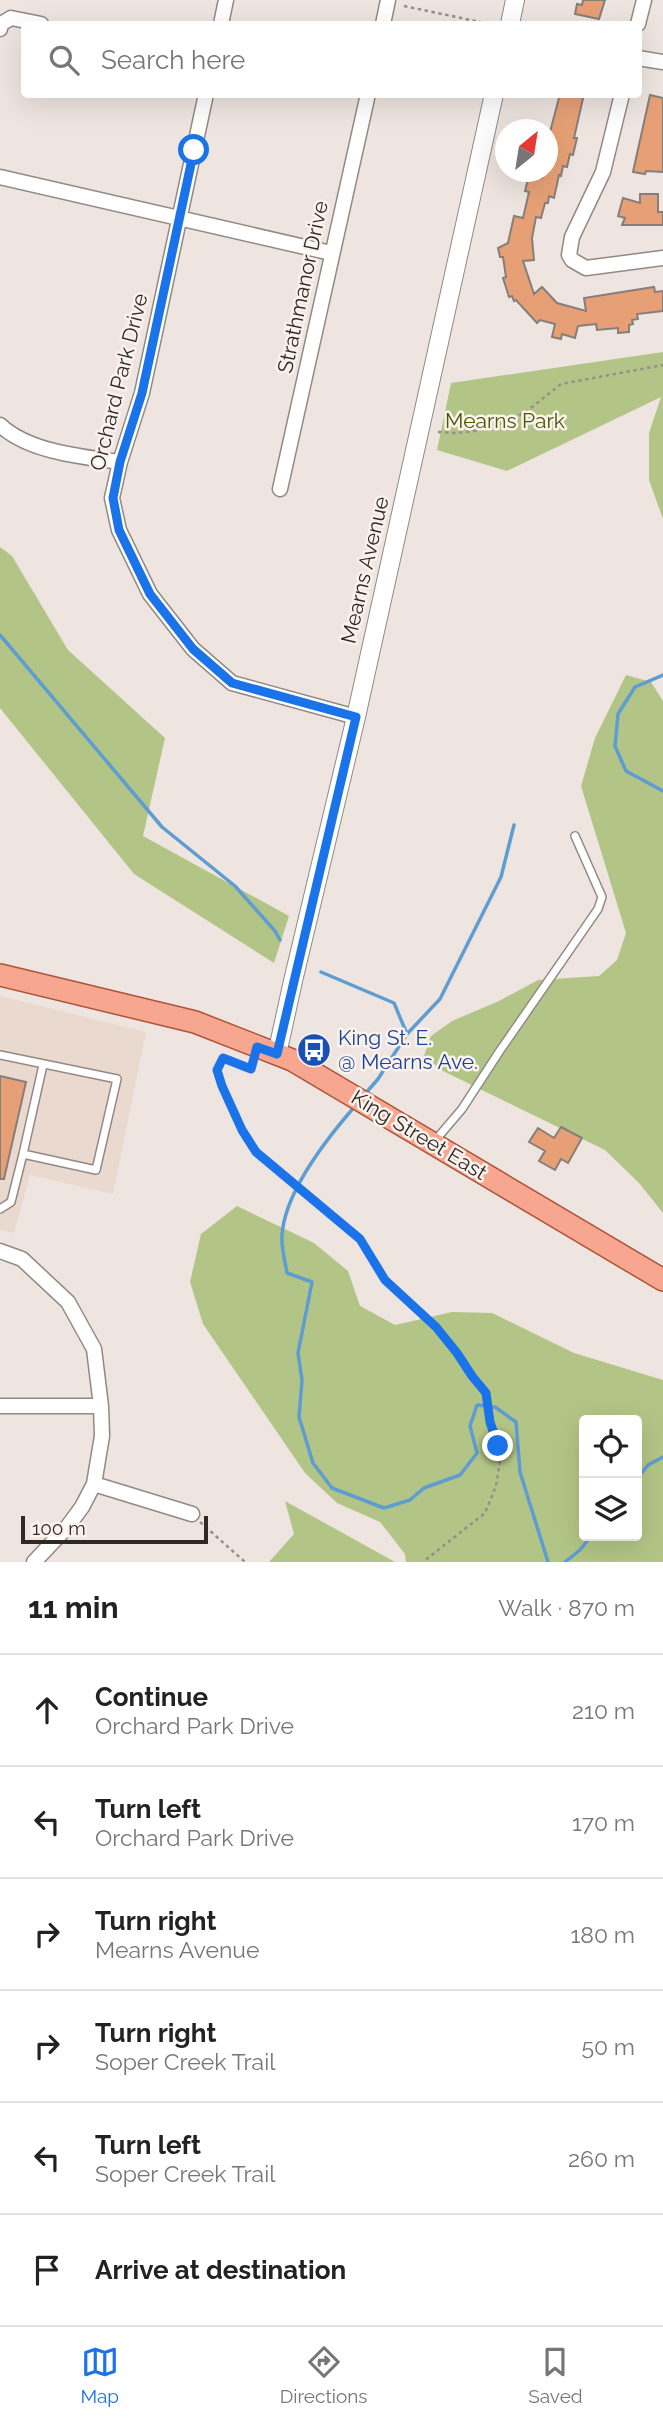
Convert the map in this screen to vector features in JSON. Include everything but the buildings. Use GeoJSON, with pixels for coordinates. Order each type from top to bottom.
{"type":"FeatureCollection","features":[{"type":"Feature","properties":{"kind":"main road","name":"King Street East"},"geometry":{"type":"LineString","coordinates":[[0,975],[195,1022],[267,1051],[339,1087],[663,1280]]}},
{"type":"Feature","properties":{"kind":"street"},"geometry":{"type":"LineString","coordinates":[[222,21],[226,0]]}},
{"type":"Feature","properties":{"kind":"street"},"geometry":{"type":"LineString","coordinates":[[384,21],[388,0]]}},
{"type":"Feature","properties":{"kind":"street"},"geometry":{"type":"LineString","coordinates":[[511,21],[515,0]]}},
{"type":"Feature","properties":{"kind":"street"},"geometry":{"type":"LineString","coordinates":[[639,21],[644,0]]}},
{"type":"Feature","properties":{"kind":"street"},"geometry":{"type":"LineString","coordinates":[[0,29],[1,24],[11,18],[26,21]]}},
{"type":"Feature","properties":{"kind":"street"},"geometry":{"type":"LineString","coordinates":[[642,58],[663,62]]}},
{"type":"Feature","properties":{"kind":"street","name":"Orchard Park Drive"},"geometry":{"type":"LineString","coordinates":[[205,98],[142,393],[120,462],[113,498],[119,530],[150,594],[193,649],[232,683],[356,717]]}},
{"type":"Feature","properties":{"kind":"street","name":"Strathmanor Drive"},"geometry":{"type":"LineString","coordinates":[[280,489],[367,98]]}},
{"type":"Feature","properties":{"kind":"street","name":"Mearns Avenue"},"geometry":{"type":"LineString","coordinates":[[267,1051],[356,717],[493,98]]}},
{"type":"Feature","properties":{"kind":"street"},"geometry":{"type":"LineString","coordinates":[[621,98],[603,172],[572,237],[569,255],[572,260],[586,268],[663,258]]}},
{"type":"Feature","properties":{"kind":"street"},"geometry":{"type":"LineString","coordinates":[[0,177],[331,253]]}},
{"type":"Feature","properties":{"kind":"street"},"geometry":{"type":"LineString","coordinates":[[0,425],[8,433],[58,453],[120,462]]}},
{"type":"Feature","properties":{"kind":"street"},"geometry":{"type":"LineString","coordinates":[[0,1251],[22,1259],[68,1302],[94,1349],[101,1406],[102,1436],[94,1485],[68,1526],[34,1562]]}},
{"type":"Feature","properties":{"kind":"street"},"geometry":{"type":"LineString","coordinates":[[0,1406],[101,1406]]}},
{"type":"Feature","properties":{"kind":"street"},"geometry":{"type":"LineString","coordinates":[[94,1485],[192,1514]]}},
{"type":"Feature","properties":{"kind":"lane"},"geometry":{"type":"LineString","coordinates":[[433,1143],[461,1109],[598,909],[602,897],[575,836]]}},
{"type":"Feature","properties":{"kind":"lane"},"geometry":{"type":"LineString","coordinates":[[0,1055],[117,1079],[96,1170],[23,1154]]}},
{"type":"Feature","properties":{"kind":"lane"},"geometry":{"type":"LineString","coordinates":[[0,1209],[11,1202],[43,1065]]}},
{"type":"Feature","properties":{"kind":"path"},"geometry":{"type":"LineString","coordinates":[[404,6],[475,21]]}},
{"type":"Feature","properties":{"kind":"path"},"geometry":{"type":"LineString","coordinates":[[438,432],[456,433],[508,421],[527,411],[561,384],[663,365]]}},
{"type":"Feature","properties":{"kind":"path"},"geometry":{"type":"LineString","coordinates":[[267,1051],[251,1069],[223,1058],[217,1070],[242,1130],[256,1152],[360,1239],[385,1280],[436,1327],[486,1393],[500,1461],[496,1486],[485,1513],[423,1562]]}},
{"type":"Feature","properties":{"kind":"path"},"geometry":{"type":"LineString","coordinates":[[192,1514],[245,1562]]}},
{"type":"Feature","properties":{"kind":"shaded area"},"geometry":{"type":"Polygon","coordinates":[[[0,996],[146,1032],[113,1194],[30,1175],[14,1233],[0,1230],[0,996]]]}},
{"type":"Feature","properties":{"kind":"green space","name":"Mearns Park"},"geometry":{"type":"Polygon","coordinates":[[[663,352],[663,519],[649,480],[649,433],[661,397],[507,471],[437,450],[451,383],[663,352]]]}},
{"type":"Feature","properties":{"kind":"green space"},"geometry":{"type":"Polygon","coordinates":[[[0,547],[12,556],[68,650],[165,738],[143,836],[289,916],[274,963],[134,874],[0,708],[0,547]]]}},
{"type":"Feature","properties":{"kind":"green space"},"geometry":{"type":"Polygon","coordinates":[[[626,675],[651,682],[663,701],[663,1213],[639,1183],[605,1150],[443,1071],[424,1056],[431,1036],[452,1021],[499,1001],[538,980],[599,976],[617,960],[626,933],[581,786],[595,738],[626,675]]]}},
{"type":"Feature","properties":{"kind":"green space"},"geometry":{"type":"Polygon","coordinates":[[[237,1206],[314,1243],[348,1271],[360,1306],[395,1325],[452,1312],[492,1313],[574,1353],[663,1380],[663,1562],[406,1562],[405,1554],[380,1522],[337,1503],[305,1473],[203,1324],[190,1282],[201,1234],[237,1206]]]}},
{"type":"Feature","properties":{"kind":"green space"},"geometry":{"type":"Polygon","coordinates":[[[285,1501],[395,1562],[269,1562],[294,1534],[285,1501]]]}},
{"type":"Feature","properties":{"kind":"waterway"},"geometry":{"type":"LineString","coordinates":[[0,635],[162,827],[235,886],[280,940]]}},
{"type":"Feature","properties":{"kind":"waterway"},"geometry":{"type":"LineString","coordinates":[[663,675],[635,687],[618,714],[615,746],[626,771],[663,791]]}},
{"type":"Feature","properties":{"kind":"waterway"},"geometry":{"type":"LineString","coordinates":[[365,1094],[407,1034],[440,999],[501,877],[514,825]]}},
{"type":"Feature","properties":{"kind":"waterway"},"geometry":{"type":"LineString","coordinates":[[321,972],[394,1003],[407,1034]]}},
{"type":"Feature","properties":{"kind":"waterway"},"geometry":{"type":"LineString","coordinates":[[356,1105],[321,1149],[299,1183],[285,1218],[282,1235],[287,1273],[312,1282],[298,1353],[302,1380],[299,1417],[313,1463],[332,1488],[384,1508],[410,1500],[424,1488],[460,1475],[477,1453],[470,1426],[477,1405],[495,1407],[516,1422],[520,1472],[548,1562]]}},
{"type":"Feature","properties":{"kind":"waterway"},"geometry":{"type":"LineString","coordinates":[[638,1478],[648,1465],[663,1457]]}},
{"type":"Feature","properties":{"kind":"waterway"},"geometry":{"type":"LineString","coordinates":[[565,1562],[587,1541]]}},
{"type":"Feature","properties":{"kind":"place","name":"King St. E. @ Mearns Ave."},"geometry":{"type":"Point","coordinates":[314,1050]}},
{"type":"Feature","properties":{"kind":"route"},"geometry":{"type":"LineString","coordinates":[[194,150],[142,393],[120,462],[113,498],[119,530],[150,594],[193,649],[232,683],[356,717],[277,1054],[257,1047],[251,1069],[223,1058],[217,1070],[242,1130],[256,1152],[360,1239],[385,1280],[436,1327],[457,1353],[486,1393],[490,1422],[498,1446]]}}]}
